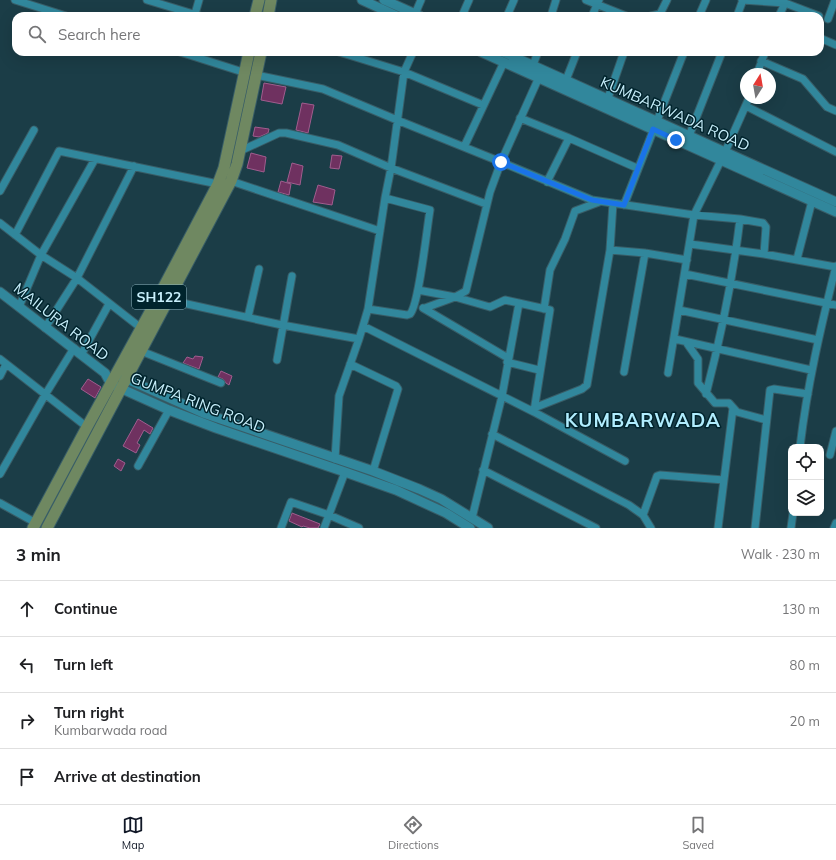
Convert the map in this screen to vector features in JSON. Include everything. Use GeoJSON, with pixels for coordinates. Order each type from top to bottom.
{"type":"FeatureCollection","features":[{"type":"Feature","properties":{"kind":"main road"},"geometry":{"type":"LineString","coordinates":[[256,12],[259,0]]}},
{"type":"Feature","properties":{"kind":"main road"},"geometry":{"type":"LineString","coordinates":[[269,12],[271,0]]}},
{"type":"Feature","properties":{"kind":"main road","name":"SH122"},"geometry":{"type":"LineString","coordinates":[[35,526],[86,427],[116,380],[141,328],[218,184],[251,74],[249,56]]}},
{"type":"Feature","properties":{"kind":"main road"},"geometry":{"type":"LineString","coordinates":[[47,528],[116,380],[141,351],[231,181],[240,151],[251,74],[259,56]]}},
{"type":"Feature","properties":{"kind":"street"},"geometry":{"type":"LineString","coordinates":[[16,0],[54,12]]}},
{"type":"Feature","properties":{"kind":"street"},"geometry":{"type":"LineString","coordinates":[[147,0],[188,12]]}},
{"type":"Feature","properties":{"kind":"street"},"geometry":{"type":"LineString","coordinates":[[198,12],[199,0]]}},
{"type":"Feature","properties":{"kind":"street"},"geometry":{"type":"LineString","coordinates":[[362,0],[388,12]]}},
{"type":"Feature","properties":{"kind":"street"},"geometry":{"type":"LineString","coordinates":[[384,0],[411,12]]}},
{"type":"Feature","properties":{"kind":"street"},"geometry":{"type":"LineString","coordinates":[[419,12],[421,0]]}},
{"type":"Feature","properties":{"kind":"street"},"geometry":{"type":"LineString","coordinates":[[464,12],[469,0]]}},
{"type":"Feature","properties":{"kind":"street"},"geometry":{"type":"LineString","coordinates":[[509,12],[514,0]]}},
{"type":"Feature","properties":{"kind":"street"},"geometry":{"type":"LineString","coordinates":[[552,12],[556,0]]}},
{"type":"Feature","properties":{"kind":"street"},"geometry":{"type":"LineString","coordinates":[[586,0],[598,2],[618,12]]}},
{"type":"Feature","properties":{"kind":"street"},"geometry":{"type":"LineString","coordinates":[[661,12],[666,0]]}},
{"type":"Feature","properties":{"kind":"street"},"geometry":{"type":"LineString","coordinates":[[701,12],[706,0]]}},
{"type":"Feature","properties":{"kind":"street"},"geometry":{"type":"LineString","coordinates":[[738,12],[742,0],[789,3],[810,12]]}},
{"type":"Feature","properties":{"kind":"street"},"geometry":{"type":"LineString","coordinates":[[828,19],[835,0]]}},
{"type":"Feature","properties":{"kind":"street"},"geometry":{"type":"LineString","coordinates":[[594,12],[598,2]]}},
{"type":"Feature","properties":{"kind":"street"},"geometry":{"type":"LineString","coordinates":[[782,12],[789,3]]}},
{"type":"Feature","properties":{"kind":"street"},"geometry":{"type":"LineString","coordinates":[[824,18],[836,22]]}},
{"type":"Feature","properties":{"kind":"street"},"geometry":{"type":"LineString","coordinates":[[824,40],[836,45]]}},
{"type":"Feature","properties":{"kind":"street"},"geometry":{"type":"LineString","coordinates":[[193,56],[251,74],[323,89],[592,200],[694,215],[740,219],[765,224],[764,254]]}},
{"type":"Feature","properties":{"kind":"street"},"geometry":{"type":"LineString","coordinates":[[352,56],[404,72],[483,105]]}},
{"type":"Feature","properties":{"kind":"street"},"geometry":{"type":"LineString","coordinates":[[335,459],[338,402],[341,388],[368,309],[391,168],[404,72],[411,56]]}},
{"type":"Feature","properties":{"kind":"street","name":"KUMBARWADA ROAD"},"geometry":{"type":"LineString","coordinates":[[490,56],[504,62],[566,80],[608,98],[655,125],[689,136],[723,156],[836,202]]}},
{"type":"Feature","properties":{"kind":"street","name":"KUMBARWADA ROAD"},"geometry":{"type":"LineString","coordinates":[[512,56],[533,65],[540,73],[723,156],[836,212]]}},
{"type":"Feature","properties":{"kind":"street"},"geometry":{"type":"LineString","coordinates":[[533,65],[536,56]]}},
{"type":"Feature","properties":{"kind":"street"},"geometry":{"type":"LineString","coordinates":[[566,80],[575,56]]}},
{"type":"Feature","properties":{"kind":"street"},"geometry":{"type":"LineString","coordinates":[[608,98],[623,56]]}},
{"type":"Feature","properties":{"kind":"street"},"geometry":{"type":"LineString","coordinates":[[624,205],[637,168],[682,56]]}},
{"type":"Feature","properties":{"kind":"street"},"geometry":{"type":"LineString","coordinates":[[689,136],[720,56]]}},
{"type":"Feature","properties":{"kind":"street"},"geometry":{"type":"LineString","coordinates":[[759,68],[764,56]]}},
{"type":"Feature","properties":{"kind":"street"},"geometry":{"type":"LineString","coordinates":[[762,61],[802,79],[826,105],[836,111]]}},
{"type":"Feature","properties":{"kind":"street"},"geometry":{"type":"LineString","coordinates":[[464,147],[504,62]]}},
{"type":"Feature","properties":{"kind":"street"},"geometry":{"type":"LineString","coordinates":[[425,308],[455,297],[466,292],[467,290],[486,204],[501,162],[540,73]]}},
{"type":"Feature","properties":{"kind":"street"},"geometry":{"type":"LineString","coordinates":[[668,373],[688,260],[694,215],[746,106],[836,151]]}},
{"type":"Feature","properties":{"kind":"street"},"geometry":{"type":"LineString","coordinates":[[520,118],[637,168]]}},
{"type":"Feature","properties":{"kind":"street"},"geometry":{"type":"LineString","coordinates":[[0,191],[34,130]]}},
{"type":"Feature","properties":{"kind":"street"},"geometry":{"type":"LineString","coordinates":[[240,151],[279,133],[338,144],[391,168],[486,204]]}},
{"type":"Feature","properties":{"kind":"street"},"geometry":{"type":"LineString","coordinates":[[547,182],[569,138]]}},
{"type":"Feature","properties":{"kind":"street"},"geometry":{"type":"LineString","coordinates":[[15,235],[59,151],[218,184]]}},
{"type":"Feature","properties":{"kind":"street"},"geometry":{"type":"LineString","coordinates":[[19,307],[41,255],[95,158]]}},
{"type":"Feature","properties":{"kind":"street"},"geometry":{"type":"LineString","coordinates":[[45,328],[77,278],[134,166]]}},
{"type":"Feature","properties":{"kind":"street"},"geometry":{"type":"LineString","coordinates":[[231,181],[380,231]]}},
{"type":"Feature","properties":{"kind":"street"},"geometry":{"type":"LineString","coordinates":[[368,309],[407,315],[412,312],[418,290],[430,210],[385,198]]}},
{"type":"Feature","properties":{"kind":"street"},"geometry":{"type":"LineString","coordinates":[[544,309],[550,270],[565,239],[575,211],[600,201]]}},
{"type":"Feature","properties":{"kind":"street"},"geometry":{"type":"LineString","coordinates":[[797,259],[812,201]]}},
{"type":"Feature","properties":{"kind":"street"},"geometry":{"type":"LineString","coordinates":[[534,410],[587,385],[610,250],[613,203]]}},
{"type":"Feature","properties":{"kind":"street"},"geometry":{"type":"LineString","coordinates":[[706,394],[718,350],[724,320],[740,219]]}},
{"type":"Feature","properties":{"kind":"street"},"geometry":{"type":"LineString","coordinates":[[0,223],[41,255],[77,278],[141,328]]}},
{"type":"Feature","properties":{"kind":"street"},"geometry":{"type":"LineString","coordinates":[[690,244],[797,259],[836,267],[826,303],[811,370],[800,444]]}},
{"type":"Feature","properties":{"kind":"street"},"geometry":{"type":"LineString","coordinates":[[610,250],[645,253],[688,260]]}},
{"type":"Feature","properties":{"kind":"street"},"geometry":{"type":"LineString","coordinates":[[624,372],[645,253]]}},
{"type":"Feature","properties":{"kind":"street"},"geometry":{"type":"LineString","coordinates":[[248,318],[259,269]]}},
{"type":"Feature","properties":{"kind":"street"},"geometry":{"type":"LineString","coordinates":[[685,274],[836,305]]}},
{"type":"Feature","properties":{"kind":"street"},"geometry":{"type":"LineString","coordinates":[[277,360],[282,325],[292,276]]}},
{"type":"Feature","properties":{"kind":"street"},"geometry":{"type":"LineString","coordinates":[[418,290],[490,306],[505,300],[550,310],[539,370],[534,410]]}},
{"type":"Feature","properties":{"kind":"street","name":"MAILURA ROAD"},"geometry":{"type":"LineString","coordinates":[[0,292],[45,328],[116,380]]}},
{"type":"Feature","properties":{"kind":"street"},"geometry":{"type":"LineString","coordinates":[[169,300],[282,325],[359,339]]}},
{"type":"Feature","properties":{"kind":"street"},"geometry":{"type":"LineString","coordinates":[[472,518],[502,396],[518,303]]}},
{"type":"Feature","properties":{"kind":"street"},"geometry":{"type":"LineString","coordinates":[[0,474],[45,395],[77,352],[109,304]]}},
{"type":"Feature","properties":{"kind":"street"},"geometry":{"type":"LineString","coordinates":[[415,305],[425,308],[508,360],[539,370]]}},
{"type":"Feature","properties":{"kind":"street"},"geometry":{"type":"LineString","coordinates":[[679,310],[818,340]]}},
{"type":"Feature","properties":{"kind":"street"},"geometry":{"type":"LineString","coordinates":[[363,326],[502,396],[534,410],[625,461]]}},
{"type":"Feature","properties":{"kind":"street"},"geometry":{"type":"LineString","coordinates":[[675,339],[811,370]]}},
{"type":"Feature","properties":{"kind":"street"},"geometry":{"type":"LineString","coordinates":[[685,342],[697,357],[698,382],[706,394],[715,403],[729,403],[738,413],[766,420]]}},
{"type":"Feature","properties":{"kind":"street"},"geometry":{"type":"LineString","coordinates":[[141,351],[221,383]]}},
{"type":"Feature","properties":{"kind":"street"},"geometry":{"type":"LineString","coordinates":[[0,376],[3,362],[86,427]]}},
{"type":"Feature","properties":{"kind":"street"},"geometry":{"type":"LineString","coordinates":[[350,364],[396,386],[398,389],[373,471]]}},
{"type":"Feature","properties":{"kind":"street","name":"GUMPA RING ROAD"},"geometry":{"type":"LineString","coordinates":[[116,380],[169,410],[409,496],[456,524],[470,528]]}},
{"type":"Feature","properties":{"kind":"street","name":"GUMPA RING ROAD"},"geometry":{"type":"LineString","coordinates":[[116,380],[203,413],[373,471],[430,494],[488,528]]}},
{"type":"Feature","properties":{"kind":"street"},"geometry":{"type":"LineString","coordinates":[[754,528],[770,390],[774,389],[808,394]]}},
{"type":"Feature","properties":{"kind":"street"},"geometry":{"type":"LineString","coordinates":[[718,528],[733,408]]}},
{"type":"Feature","properties":{"kind":"street"},"geometry":{"type":"LineString","coordinates":[[138,466],[169,410]]}},
{"type":"Feature","properties":{"kind":"street"},"geometry":{"type":"LineString","coordinates":[[830,455],[836,431]]}},
{"type":"Feature","properties":{"kind":"street"},"geometry":{"type":"LineString","coordinates":[[492,434],[629,505],[643,515],[651,528]]}},
{"type":"Feature","properties":{"kind":"street"},"geometry":{"type":"LineString","coordinates":[[483,470],[596,528]]}},
{"type":"Feature","properties":{"kind":"street"},"geometry":{"type":"LineString","coordinates":[[324,528],[345,472]]}},
{"type":"Feature","properties":{"kind":"street"},"geometry":{"type":"LineString","coordinates":[[643,515],[660,474],[724,480]]}},
{"type":"Feature","properties":{"kind":"street"},"geometry":{"type":"LineString","coordinates":[[281,528],[291,502],[329,515],[359,528]]}},
{"type":"Feature","properties":{"kind":"street"},"geometry":{"type":"LineString","coordinates":[[0,503],[35,526]]}},
{"type":"Feature","properties":{"kind":"street"},"geometry":{"type":"LineString","coordinates":[[791,528],[792,516]]}},
{"type":"Feature","properties":{"kind":"street"},"geometry":{"type":"LineString","coordinates":[[834,528],[836,523]]}},
{"type":"Feature","properties":{"kind":"building"},"geometry":{"type":"Polygon","coordinates":[[[264,83],[286,87],[282,104],[261,100],[264,83]]]}},
{"type":"Feature","properties":{"kind":"building"},"geometry":{"type":"Polygon","coordinates":[[[302,103],[314,105],[308,133],[296,130],[302,103]]]}},
{"type":"Feature","properties":{"kind":"building"},"geometry":{"type":"Polygon","coordinates":[[[255,127],[269,129],[268,133],[259,137],[253,136],[255,127]]]}},
{"type":"Feature","properties":{"kind":"building"},"geometry":{"type":"Polygon","coordinates":[[[251,153],[266,157],[264,172],[247,168],[251,153]]]}},
{"type":"Feature","properties":{"kind":"building"},"geometry":{"type":"Polygon","coordinates":[[[332,155],[342,156],[339,169],[330,168],[332,155]]]}},
{"type":"Feature","properties":{"kind":"building"},"geometry":{"type":"Polygon","coordinates":[[[292,163],[303,166],[300,185],[287,182],[292,163]]]}},
{"type":"Feature","properties":{"kind":"building"},"geometry":{"type":"Polygon","coordinates":[[[281,181],[291,184],[289,195],[278,192],[281,181]]]}},
{"type":"Feature","properties":{"kind":"building"},"geometry":{"type":"Polygon","coordinates":[[[318,185],[335,190],[332,205],[313,202],[318,185]]]}},
{"type":"Feature","properties":{"kind":"building"},"geometry":{"type":"Polygon","coordinates":[[[195,356],[203,357],[199,369],[183,363],[187,357],[193,359],[195,356]]]}},
{"type":"Feature","properties":{"kind":"building"},"geometry":{"type":"Polygon","coordinates":[[[221,371],[232,376],[229,385],[223,379],[218,377],[221,371]]]}},
{"type":"Feature","properties":{"kind":"building"},"geometry":{"type":"Polygon","coordinates":[[[88,379],[101,387],[95,398],[81,389],[88,379]]]}},
{"type":"Feature","properties":{"kind":"building"},"geometry":{"type":"Polygon","coordinates":[[[138,419],[153,428],[150,434],[144,430],[137,443],[140,445],[136,453],[123,446],[138,419]]]}},
{"type":"Feature","properties":{"kind":"building"},"geometry":{"type":"Polygon","coordinates":[[[118,459],[125,463],[121,471],[114,466],[118,459]]]}},
{"type":"Feature","properties":{"kind":"building"},"geometry":{"type":"Polygon","coordinates":[[[292,513],[320,524],[318,528],[302,527],[289,521],[292,513]]]}},
{"type":"Feature","properties":{"kind":"district","name":"KUMBARWADA"},"geometry":{"type":"Point","coordinates":[643,420]}},
{"type":"Feature","properties":{"kind":"route"},"geometry":{"type":"LineString","coordinates":[[501,162],[592,200],[624,205],[653,129],[676,140]]}}]}
